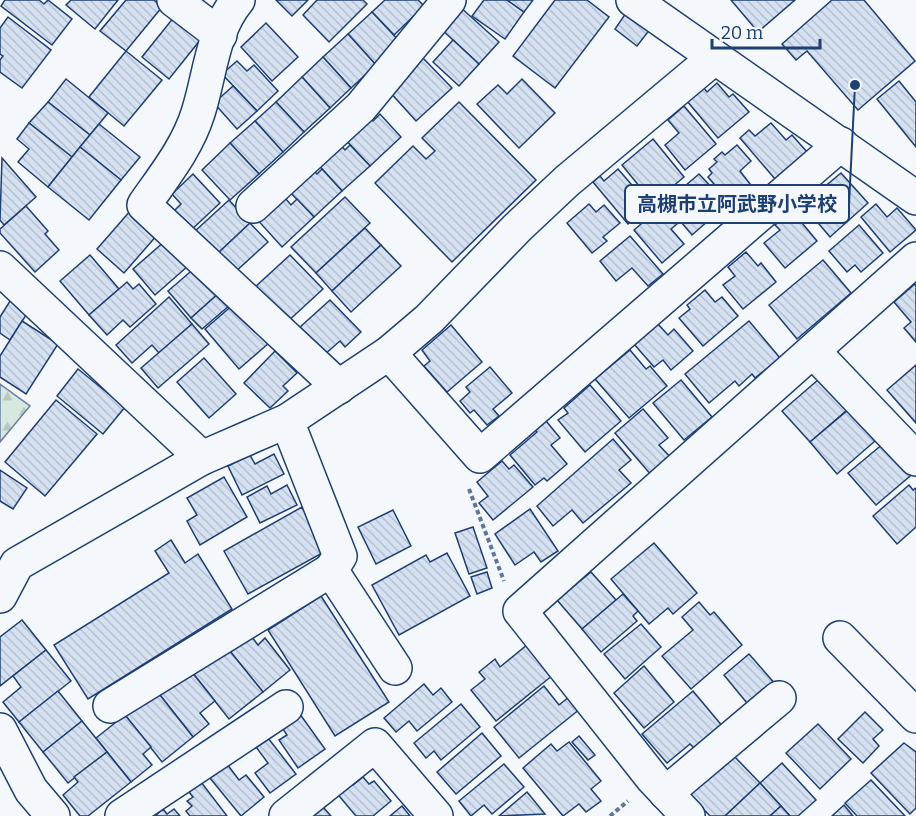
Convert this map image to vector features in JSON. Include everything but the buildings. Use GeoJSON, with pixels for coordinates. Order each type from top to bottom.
{"type":"FeatureCollection","features":[{"type":"Feature","properties":{"kind":"street"},"geometry":{"type":"LineString","coordinates":[[174,0],[220,35]]}},
{"type":"Feature","properties":{"kind":"street"},"geometry":{"type":"LineString","coordinates":[[238,0],[231,8],[220,35],[198,114],[189,135],[179,154],[144,205],[339,387]]}},
{"type":"Feature","properties":{"kind":"street"},"geometry":{"type":"LineString","coordinates":[[253,206],[361,107],[449,0]]}},
{"type":"Feature","properties":{"kind":"street"},"geometry":{"type":"LineString","coordinates":[[633,0],[916,198]]}},
{"type":"Feature","properties":{"kind":"street"},"geometry":{"type":"LineString","coordinates":[[0,596],[8,558],[202,458],[287,421],[389,353],[429,319],[567,181],[714,58]]}},
{"type":"Feature","properties":{"kind":"street"},"geometry":{"type":"LineString","coordinates":[[389,353],[480,456],[841,144]]}},
{"type":"Feature","properties":{"kind":"street"},"geometry":{"type":"LineString","coordinates":[[779,698],[677,804],[520,610],[916,259]]}},
{"type":"Feature","properties":{"kind":"street"},"geometry":{"type":"LineString","coordinates":[[0,268],[202,458]]}},
{"type":"Feature","properties":{"kind":"street"},"geometry":{"type":"LineString","coordinates":[[813,351],[916,459]]}},
{"type":"Feature","properties":{"kind":"street"},"geometry":{"type":"LineString","coordinates":[[110,706],[331,570],[340,556],[287,421]]}},
{"type":"Feature","properties":{"kind":"street"},"geometry":{"type":"LineString","coordinates":[[331,570],[395,668]]}},
{"type":"Feature","properties":{"kind":"street"},"geometry":{"type":"LineString","coordinates":[[840,638],[916,716]]}},
{"type":"Feature","properties":{"kind":"street"},"geometry":{"type":"LineString","coordinates":[[122,816],[286,707]]}},
{"type":"Feature","properties":{"kind":"street"},"geometry":{"type":"LineString","coordinates":[[0,730],[31,790],[53,816]]}},
{"type":"Feature","properties":{"kind":"street"},"geometry":{"type":"LineString","coordinates":[[286,816],[375,745],[436,816]]}},
{"type":"Feature","properties":{"kind":"path"},"geometry":{"type":"LineString","coordinates":[[480,456],[467,482],[509,596],[520,610]]}},
{"type":"Feature","properties":{"kind":"green space"},"geometry":{"type":"Polygon","coordinates":[[[0,384],[30,406],[0,442],[0,384]]]}},
{"type":"Feature","properties":{"kind":"place","name":"高槻市立阿武野小学校"},"geometry":{"type":"Point","coordinates":[855,85]}}]}
